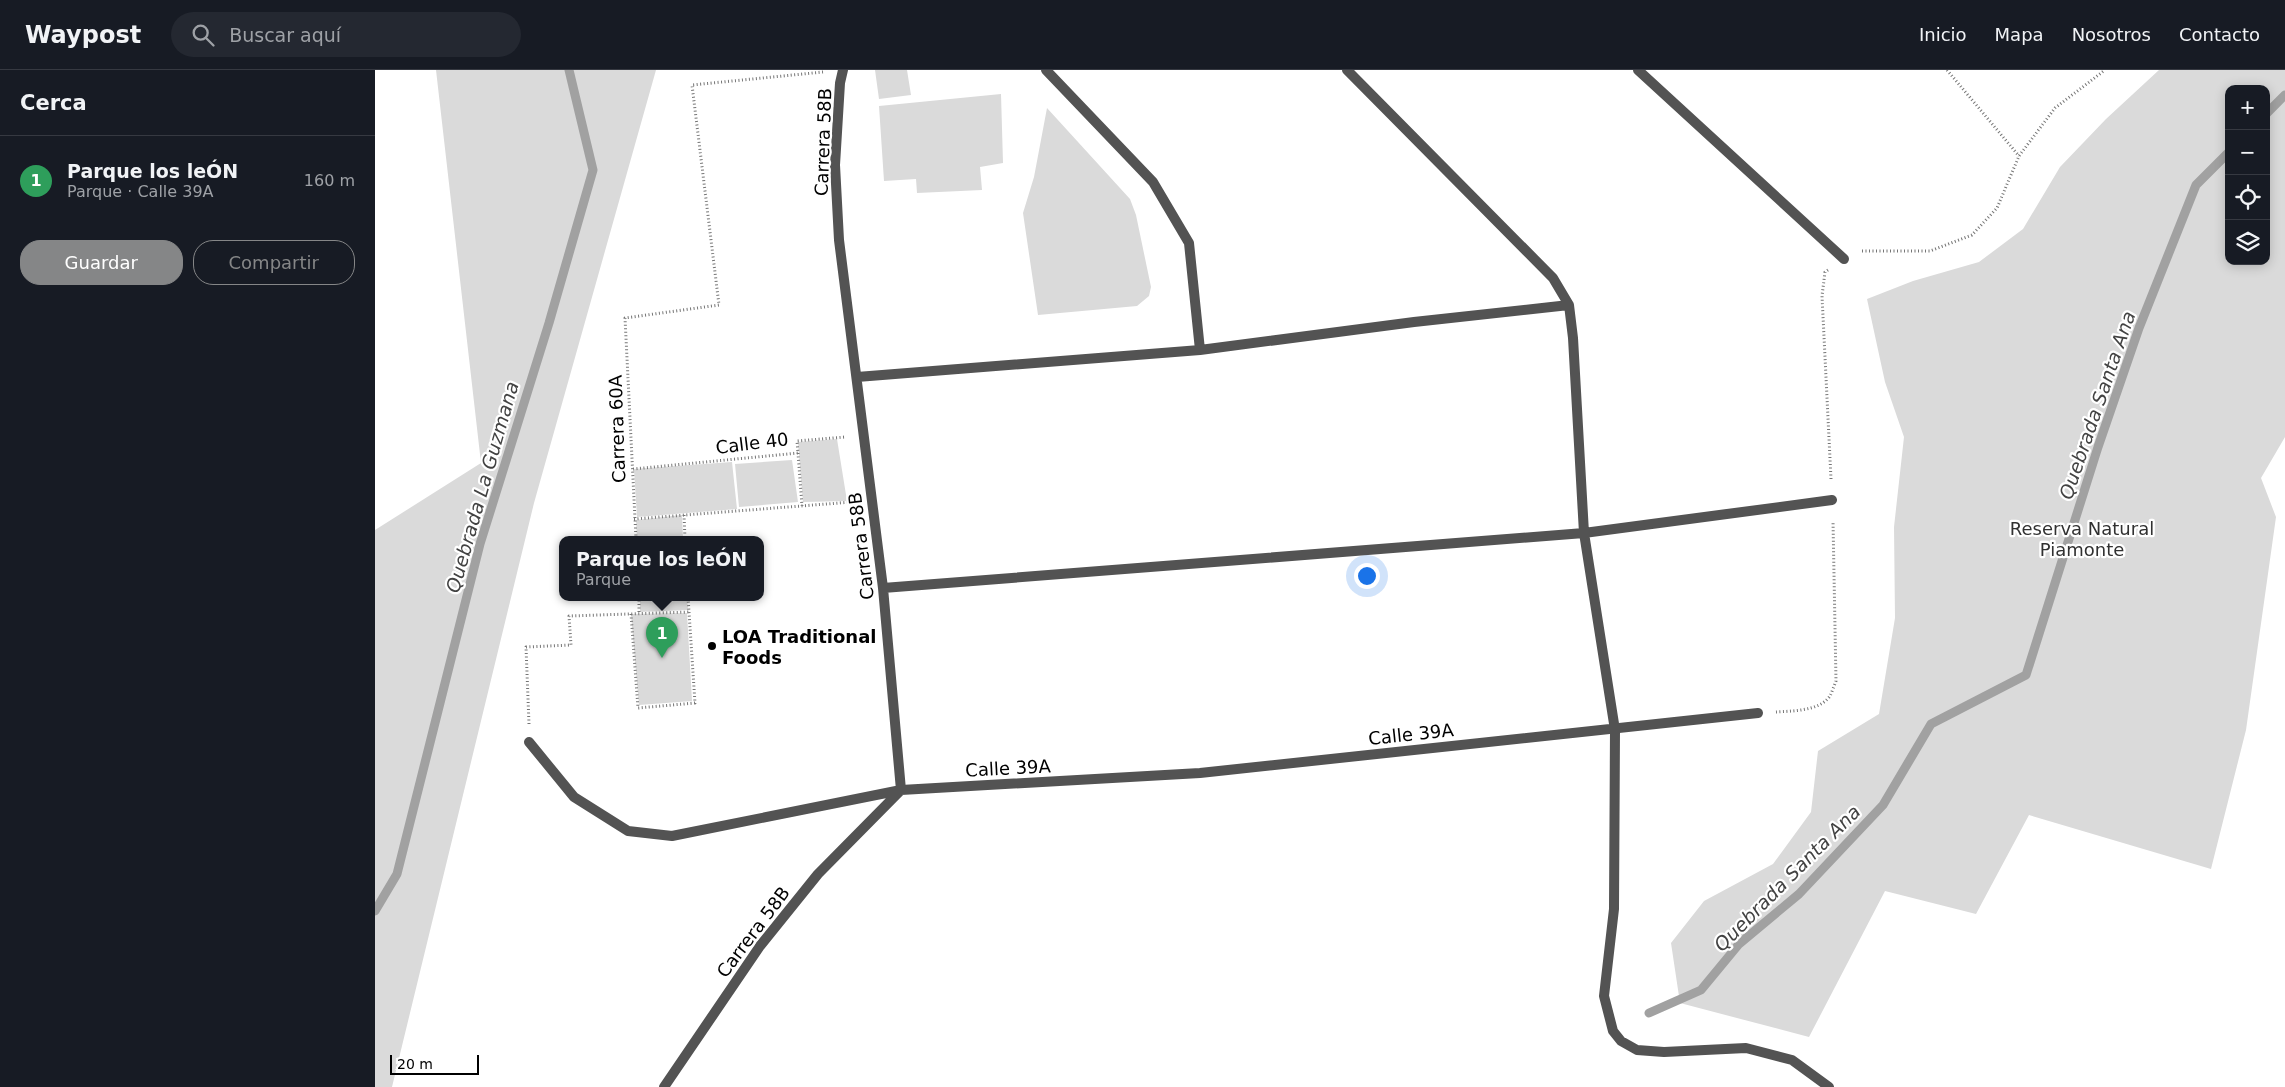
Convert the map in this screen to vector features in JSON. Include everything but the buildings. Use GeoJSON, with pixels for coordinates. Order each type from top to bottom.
{"type":"FeatureCollection","features":[{"type":"Feature","properties":{"kind":"street","name":"Carrera 58B"},"geometry":{"type":"LineString","coordinates":[[664,1087],[765,939],[818,874],[901,790],[883,588],[839,240],[835,175],[840,83],[843,70]]}},
{"type":"Feature","properties":{"kind":"street"},"geometry":{"type":"LineString","coordinates":[[1045,70],[1153,182],[1189,243],[1200,350]]}},
{"type":"Feature","properties":{"kind":"street"},"geometry":{"type":"LineString","coordinates":[[1347,70],[1553,278],[1569,305],[1573,338],[1584,533],[1615,730],[1614,909],[1604,996],[1613,1031],[1621,1041],[1637,1050],[1664,1052],[1746,1048],[1792,1060],[1829,1087]]}},
{"type":"Feature","properties":{"kind":"street"},"geometry":{"type":"LineString","coordinates":[[1638,70],[1843,259]]}},
{"type":"Feature","properties":{"kind":"street"},"geometry":{"type":"LineString","coordinates":[[857,377],[1200,350],[1414,322],[1569,305]]}},
{"type":"Feature","properties":{"kind":"street"},"geometry":{"type":"LineString","coordinates":[[883,588],[1584,533],[1832,500]]}},
{"type":"Feature","properties":{"kind":"street","name":"Calle 39A"},"geometry":{"type":"LineString","coordinates":[[529,742],[574,798],[628,831],[672,836],[901,790],[1200,773],[1757,714]]}},
{"type":"Feature","properties":{"kind":"path"},"geometry":{"type":"LineString","coordinates":[[1947,70],[2019,156]]}},
{"type":"Feature","properties":{"kind":"path"},"geometry":{"type":"LineString","coordinates":[[1825,272],[1843,259],[1864,250],[1929,251],[1971,235],[1997,208],[2019,156],[2055,108],[2105,70]]}},
{"type":"Feature","properties":{"kind":"path","name":"Carrera 60A"},"geometry":{"type":"LineString","coordinates":[[635,536],[625,318],[719,305],[692,85],[830,71]]}},
{"type":"Feature","properties":{"kind":"path","name":"Calle 40"},"geometry":{"type":"LineString","coordinates":[[633,469],[798,453],[797,441],[864,436]]}},
{"type":"Feature","properties":{"kind":"path"},"geometry":{"type":"LineString","coordinates":[[798,453],[802,506]]}},
{"type":"Feature","properties":{"kind":"path"},"geometry":{"type":"LineString","coordinates":[[635,519],[872,501]]}},
{"type":"Feature","properties":{"kind":"path"},"geometry":{"type":"LineString","coordinates":[[684,516],[685,536]]}},
{"type":"Feature","properties":{"kind":"path"},"geometry":{"type":"LineString","coordinates":[[639,601],[639,613]]}},
{"type":"Feature","properties":{"kind":"path"},"geometry":{"type":"LineString","coordinates":[[631,614],[638,708],[695,703],[688,601]]}},
{"type":"Feature","properties":{"kind":"path"},"geometry":{"type":"LineString","coordinates":[[529,742],[526,647],[571,645],[569,616],[689,612]]}},
{"type":"Feature","properties":{"kind":"green space"},"geometry":{"type":"Polygon","coordinates":[[[436,70],[656,70],[534,503],[392,1087],[375,1087],[375,530],[481,463],[436,70]]]}},
{"type":"Feature","properties":{"kind":"green space"},"geometry":{"type":"Polygon","coordinates":[[[875,70],[907,70],[911,95],[879,99],[875,70]]]}},
{"type":"Feature","properties":{"kind":"green space","name":"Reserva Natural Piamonte"},"geometry":{"type":"Polygon","coordinates":[[[2159,70],[2285,70],[2285,437],[2261,478],[2276,517],[2246,730],[2211,869],[2029,815],[1976,914],[1885,891],[1809,1037],[1680,1003],[1671,943],[1704,901],[1773,864],[1811,812],[1818,751],[1879,714],[1895,618],[1894,527],[1904,437],[1885,382],[1867,299],[1913,281],[1979,262],[2023,229],[2060,167],[2106,119],[2159,70]]]}},
{"type":"Feature","properties":{"kind":"green space"},"geometry":{"type":"Polygon","coordinates":[[[1001,94],[1003,163],[980,167],[982,190],[917,193],[916,179],[884,181],[879,106],[1001,94]]]}},
{"type":"Feature","properties":{"kind":"green space"},"geometry":{"type":"Polygon","coordinates":[[[1047,108],[1130,199],[1136,215],[1151,287],[1149,296],[1137,306],[1038,315],[1023,213],[1034,177],[1047,108]]]}},
{"type":"Feature","properties":{"kind":"green space"},"geometry":{"type":"Polygon","coordinates":[[[837,439],[847,501],[803,502],[798,442],[837,439]]]}},
{"type":"Feature","properties":{"kind":"green space"},"geometry":{"type":"Polygon","coordinates":[[[792,460],[798,502],[739,507],[735,464],[792,460]]]}},
{"type":"Feature","properties":{"kind":"green space"},"geometry":{"type":"Polygon","coordinates":[[[732,462],[737,509],[637,517],[634,469],[732,462]]]}},
{"type":"Feature","properties":{"kind":"green space"},"geometry":{"type":"Polygon","coordinates":[[[682,515],[683,536],[637,536],[636,520],[682,515]]]}},
{"type":"Feature","properties":{"kind":"green space"},"geometry":{"type":"Polygon","coordinates":[[[640,601],[687,601],[688,610],[640,612],[640,601]]]}},
{"type":"Feature","properties":{"kind":"green space"},"geometry":{"type":"Polygon","coordinates":[[[687,613],[692,701],[639,705],[631,614],[687,613]]]}},
{"type":"Feature","properties":{"kind":"waterway","name":"Quebrada La Guzmana"},"geometry":{"type":"LineString","coordinates":[[375,911],[397,874],[480,544],[549,323],[593,170],[569,70]]}},
{"type":"Feature","properties":{"kind":"waterway","name":"Quebrada Santa Ana"},"geometry":{"type":"LineString","coordinates":[[2270,110],[2285,95]]}},
{"type":"Feature","properties":{"kind":"waterway","name":"Quebrada Santa Ana"},"geometry":{"type":"LineString","coordinates":[[1649,1013],[1701,990],[1739,944],[1799,894],[1883,805],[1931,724],[2026,675],[2098,447],[2139,328],[2196,185],[2225,156]]}},
{"type":"Feature","properties":{"kind":"place","name":"LOA Traditional Foods"},"geometry":{"type":"Point","coordinates":[712,646]}},
{"type":"Feature","properties":{"kind":"place","name":"Parque los leÓN"},"geometry":{"type":"Point","coordinates":[662,658]}}]}
